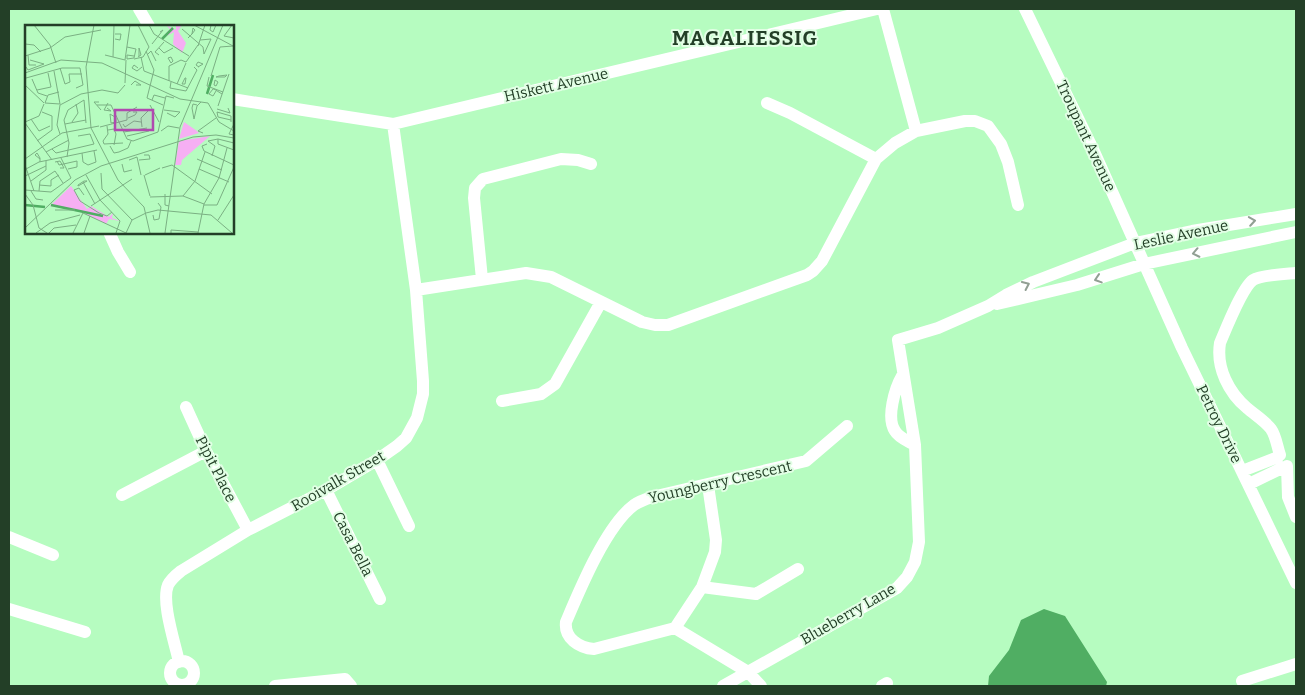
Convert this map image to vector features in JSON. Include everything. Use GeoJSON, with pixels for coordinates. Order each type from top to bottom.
{"type":"FeatureCollection","features":[{"type":"Feature","properties":{"kind":"street"},"geometry":{"type":"LineString","coordinates":[[140,9],[148,25]]}},
{"type":"Feature","properties":{"kind":"street","name":"Hiskett Avenue"},"geometry":{"type":"LineString","coordinates":[[234,99],[393,124],[877,9]]}},
{"type":"Feature","properties":{"kind":"street"},"geometry":{"type":"LineString","coordinates":[[883,9],[916,131]]}},
{"type":"Feature","properties":{"kind":"street","name":"Troupant Avenue"},"geometry":{"type":"LineString","coordinates":[[1026,9],[1092,147],[1144,264]]}},
{"type":"Feature","properties":{"kind":"street"},"geometry":{"type":"LineString","coordinates":[[767,104],[790,113],[876,159]]}},
{"type":"Feature","properties":{"kind":"street"},"geometry":{"type":"LineString","coordinates":[[416,290],[526,273],[540,274],[550,277],[642,322],[668,325],[807,275],[813,271],[822,261],[876,159],[895,143],[916,131],[965,121],[974,121],[988,126],[1001,144],[1008,162],[1018,204]]}},
{"type":"Feature","properties":{"kind":"street","name":"Rooivalk Street"},"geometry":{"type":"LineString","coordinates":[[179,662],[166,601],[168,586],[172,579],[181,571],[248,530],[326,490],[377,460],[406,438],[417,418],[423,380],[416,290],[393,124]]}},
{"type":"Feature","properties":{"kind":"street"},"geometry":{"type":"LineString","coordinates":[[482,279],[474,198],[475,188],[479,183],[483,179],[561,158],[591,164]]}},
{"type":"Feature","properties":{"kind":"street","name":"Leslie Avenue"},"geometry":{"type":"LineString","coordinates":[[898,340],[938,328],[988,306],[1034,282],[1135,243],[1192,231],[1296,214]]}},
{"type":"Feature","properties":{"kind":"street","name":"Leslie Avenue"},"geometry":{"type":"LineString","coordinates":[[988,306],[1077,286],[1144,264],[1296,232]]}},
{"type":"Feature","properties":{"kind":"street"},"geometry":{"type":"LineString","coordinates":[[110,234],[130,272]]}},
{"type":"Feature","properties":{"kind":"street","name":"Petroy Drive"},"geometry":{"type":"LineString","coordinates":[[1144,264],[1182,348],[1296,582]]}},
{"type":"Feature","properties":{"kind":"street"},"geometry":{"type":"LineString","coordinates":[[1296,273],[1259,278],[1252,282],[1243,295],[1220,343],[1219,349],[1220,364],[1232,392],[1274,434],[1286,462],[1289,501],[1296,517]]}},
{"type":"Feature","properties":{"kind":"street"},"geometry":{"type":"LineString","coordinates":[[502,401],[541,394],[555,384],[601,302]]}},
{"type":"Feature","properties":{"kind":"street","name":"Blueberry Lane"},"geometry":{"type":"LineString","coordinates":[[723,686],[897,588],[907,577],[915,562],[919,542],[915,445],[898,340]]}},
{"type":"Feature","properties":{"kind":"street"},"geometry":{"type":"LineString","coordinates":[[903,375],[899,381],[892,404],[892,426],[898,435],[915,445]]}},
{"type":"Feature","properties":{"kind":"street","name":"Pipit Place"},"geometry":{"type":"LineString","coordinates":[[186,407],[206,451],[248,530]]}},
{"type":"Feature","properties":{"kind":"street","name":"Youngberry Crescent"},"geometry":{"type":"LineString","coordinates":[[675,628],[594,649],[585,648],[574,642],[567,633],[565,627],[567,619],[603,543],[626,513],[634,505],[652,497],[806,461],[847,426]]}},
{"type":"Feature","properties":{"kind":"street"},"geometry":{"type":"LineString","coordinates":[[122,495],[206,451]]}},
{"type":"Feature","properties":{"kind":"street"},"geometry":{"type":"LineString","coordinates":[[377,460],[409,526]]}},
{"type":"Feature","properties":{"kind":"street"},"geometry":{"type":"LineString","coordinates":[[1242,471],[1286,462]]}},
{"type":"Feature","properties":{"kind":"street"},"geometry":{"type":"LineString","coordinates":[[1249,484],[1286,462]]}},
{"type":"Feature","properties":{"kind":"street"},"geometry":{"type":"LineString","coordinates":[[708,485],[716,546],[702,587],[675,628],[748,672],[761,686]]}},
{"type":"Feature","properties":{"kind":"street","name":"Casa Bella"},"geometry":{"type":"LineString","coordinates":[[326,490],[380,599]]}},
{"type":"Feature","properties":{"kind":"street"},"geometry":{"type":"LineString","coordinates":[[9,537],[53,555]]}},
{"type":"Feature","properties":{"kind":"street"},"geometry":{"type":"LineString","coordinates":[[702,587],[756,594],[798,569]]}},
{"type":"Feature","properties":{"kind":"street"},"geometry":{"type":"LineString","coordinates":[[9,608],[85,632]]}},
{"type":"Feature","properties":{"kind":"street"},"geometry":{"type":"LineString","coordinates":[[179,662],[188,663],[192,668],[194,676],[188,685],[173,681],[170,675],[171,668],[179,662]]}},
{"type":"Feature","properties":{"kind":"street"},"geometry":{"type":"LineString","coordinates":[[1242,681],[1296,664]]}},
{"type":"Feature","properties":{"kind":"street"},"geometry":{"type":"LineString","coordinates":[[275,686],[345,679],[351,686]]}},
{"type":"Feature","properties":{"kind":"shaded area"},"geometry":{"type":"Polygon","coordinates":[[[1044,609],[1065,616],[1107,682],[1106,686],[988,686],[989,676],[1009,650],[1021,620],[1044,609]]]}},
{"type":"Feature","properties":{"kind":"district","name":"MAGALIESSIG"},"geometry":{"type":"Point","coordinates":[745,38]}}]}
